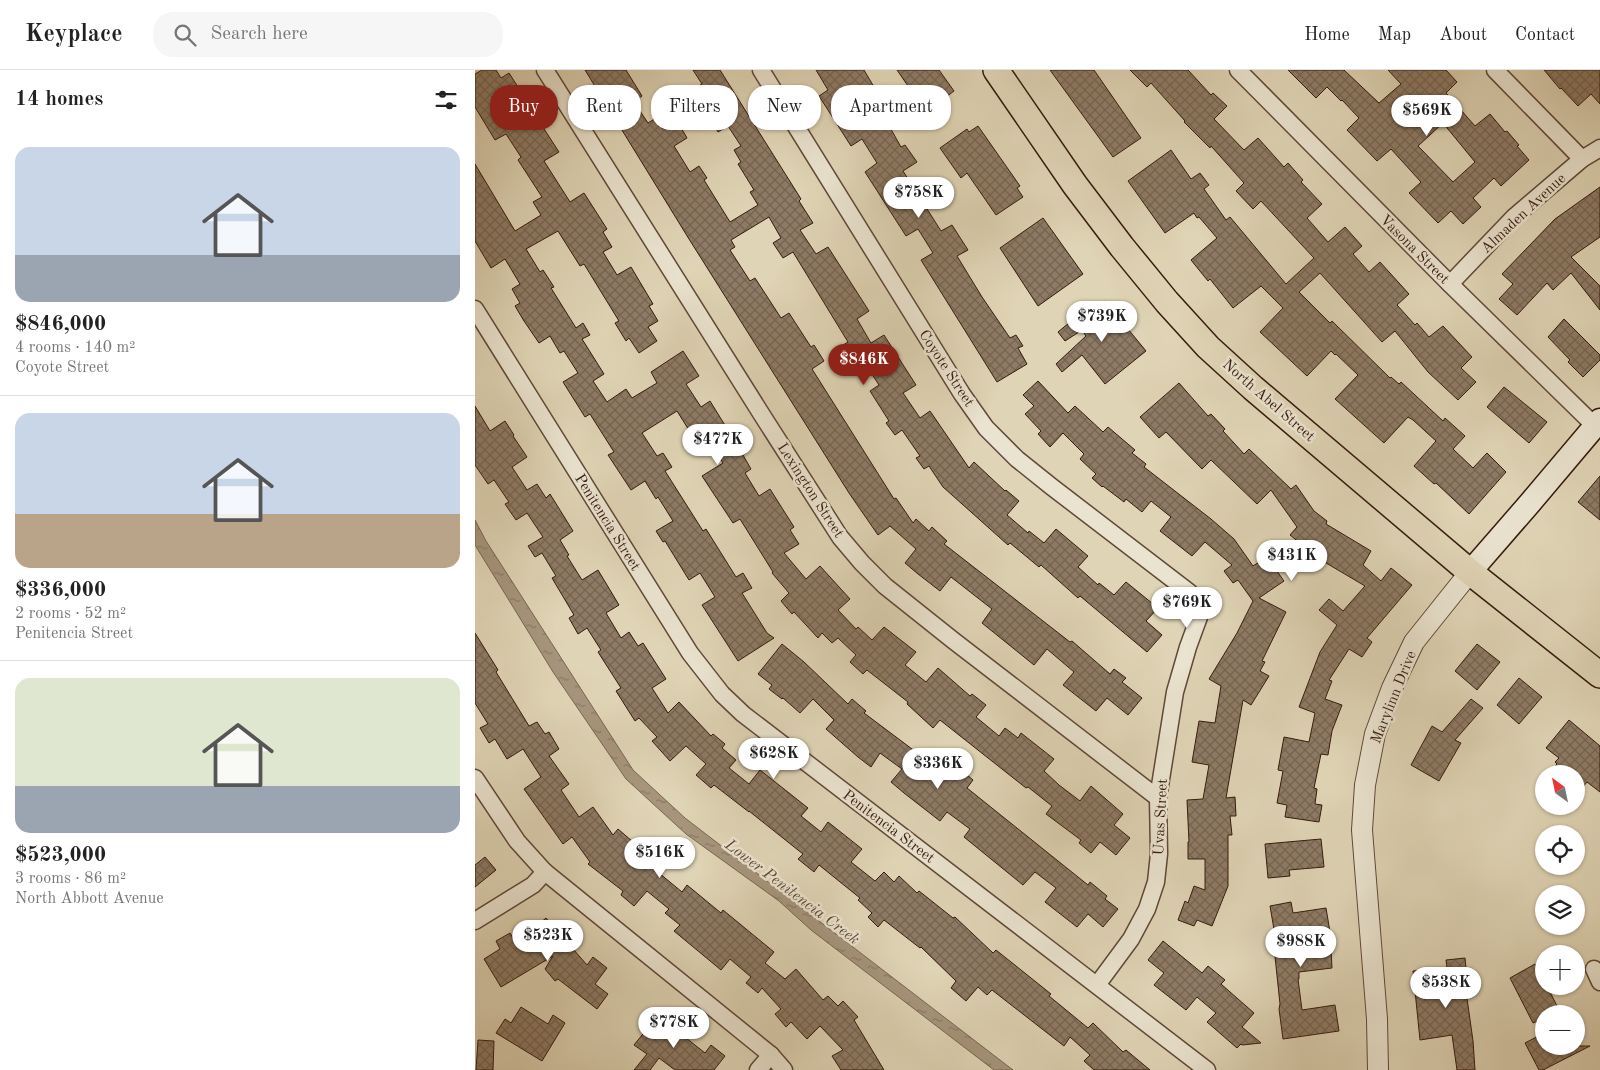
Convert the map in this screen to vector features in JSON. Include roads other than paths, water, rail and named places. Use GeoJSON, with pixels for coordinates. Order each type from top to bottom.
{"type":"FeatureCollection","features":[{"type":"Feature","properties":{"kind":"main road","name":"North Abel Street"},"geometry":{"type":"LineString","coordinates":[[995,70],[1075,185],[1121,247],[1208,347],[1253,388],[1470,572],[1600,675]]}},
{"type":"Feature","properties":{"kind":"main road","name":"Marylinn Drive"},"geometry":{"type":"LineString","coordinates":[[1470,572],[1597,423]]}},
{"type":"Feature","properties":{"kind":"street","name":"Lexington Street"},"geometry":{"type":"LineString","coordinates":[[545,70],[762,415],[841,537],[862,563],[885,586],[939,629],[1158,798]]}},
{"type":"Feature","properties":{"kind":"street","name":"Coyote Street"},"geometry":{"type":"LineString","coordinates":[[761,70],[962,394],[986,428],[1017,459],[1038,476],[1189,592],[1198,608]]}},
{"type":"Feature","properties":{"kind":"street","name":"Vasona Street"},"geometry":{"type":"LineString","coordinates":[[1237,70],[1450,284],[1597,423]]}},
{"type":"Feature","properties":{"kind":"street"},"geometry":{"type":"LineString","coordinates":[[1495,70],[1582,159]]}},
{"type":"Feature","properties":{"kind":"street","name":"Almaden Avenue"},"geometry":{"type":"LineString","coordinates":[[1450,284],[1514,217],[1582,159],[1600,148]]}},
{"type":"Feature","properties":{"kind":"street","name":"Penitencia Street"},"geometry":{"type":"LineString","coordinates":[[475,309],[690,653],[722,694],[743,714],[1207,1070]]}},
{"type":"Feature","properties":{"kind":"street","name":"Marylinn Drive"},"geometry":{"type":"LineString","coordinates":[[1378,1070],[1377,1019],[1363,838],[1365,785],[1375,734],[1414,642],[1470,572]]}},
{"type":"Feature","properties":{"kind":"street","name":"Uvas Street"},"geometry":{"type":"LineString","coordinates":[[1097,985],[1131,939],[1147,909],[1156,882],[1159,854],[1158,798],[1175,692],[1199,617],[1198,608]]}},
{"type":"Feature","properties":{"kind":"street"},"geometry":{"type":"LineString","coordinates":[[475,778],[517,840],[545,872],[771,1055],[784,1070]]}},
{"type":"Feature","properties":{"kind":"street"},"geometry":{"type":"LineString","coordinates":[[475,922],[533,885],[545,872]]}},
{"type":"Feature","properties":{"kind":"street"},"geometry":{"type":"LineString","coordinates":[[758,1070],[771,1055]]}},
{"type":"Feature","properties":{"kind":"water"},"geometry":{"type":"Polygon","coordinates":[[[475,520],[486,541],[633,770],[685,818],[1013,1070],[994,1070],[811,930],[779,901],[686,834],[626,779],[553,672],[475,545],[475,520]]]}},
{"type":"Feature","properties":{"kind":"water label","name":"Lower Penitencia Creek"},"geometry":{"type":"Point","coordinates":[793,891]}}]}
